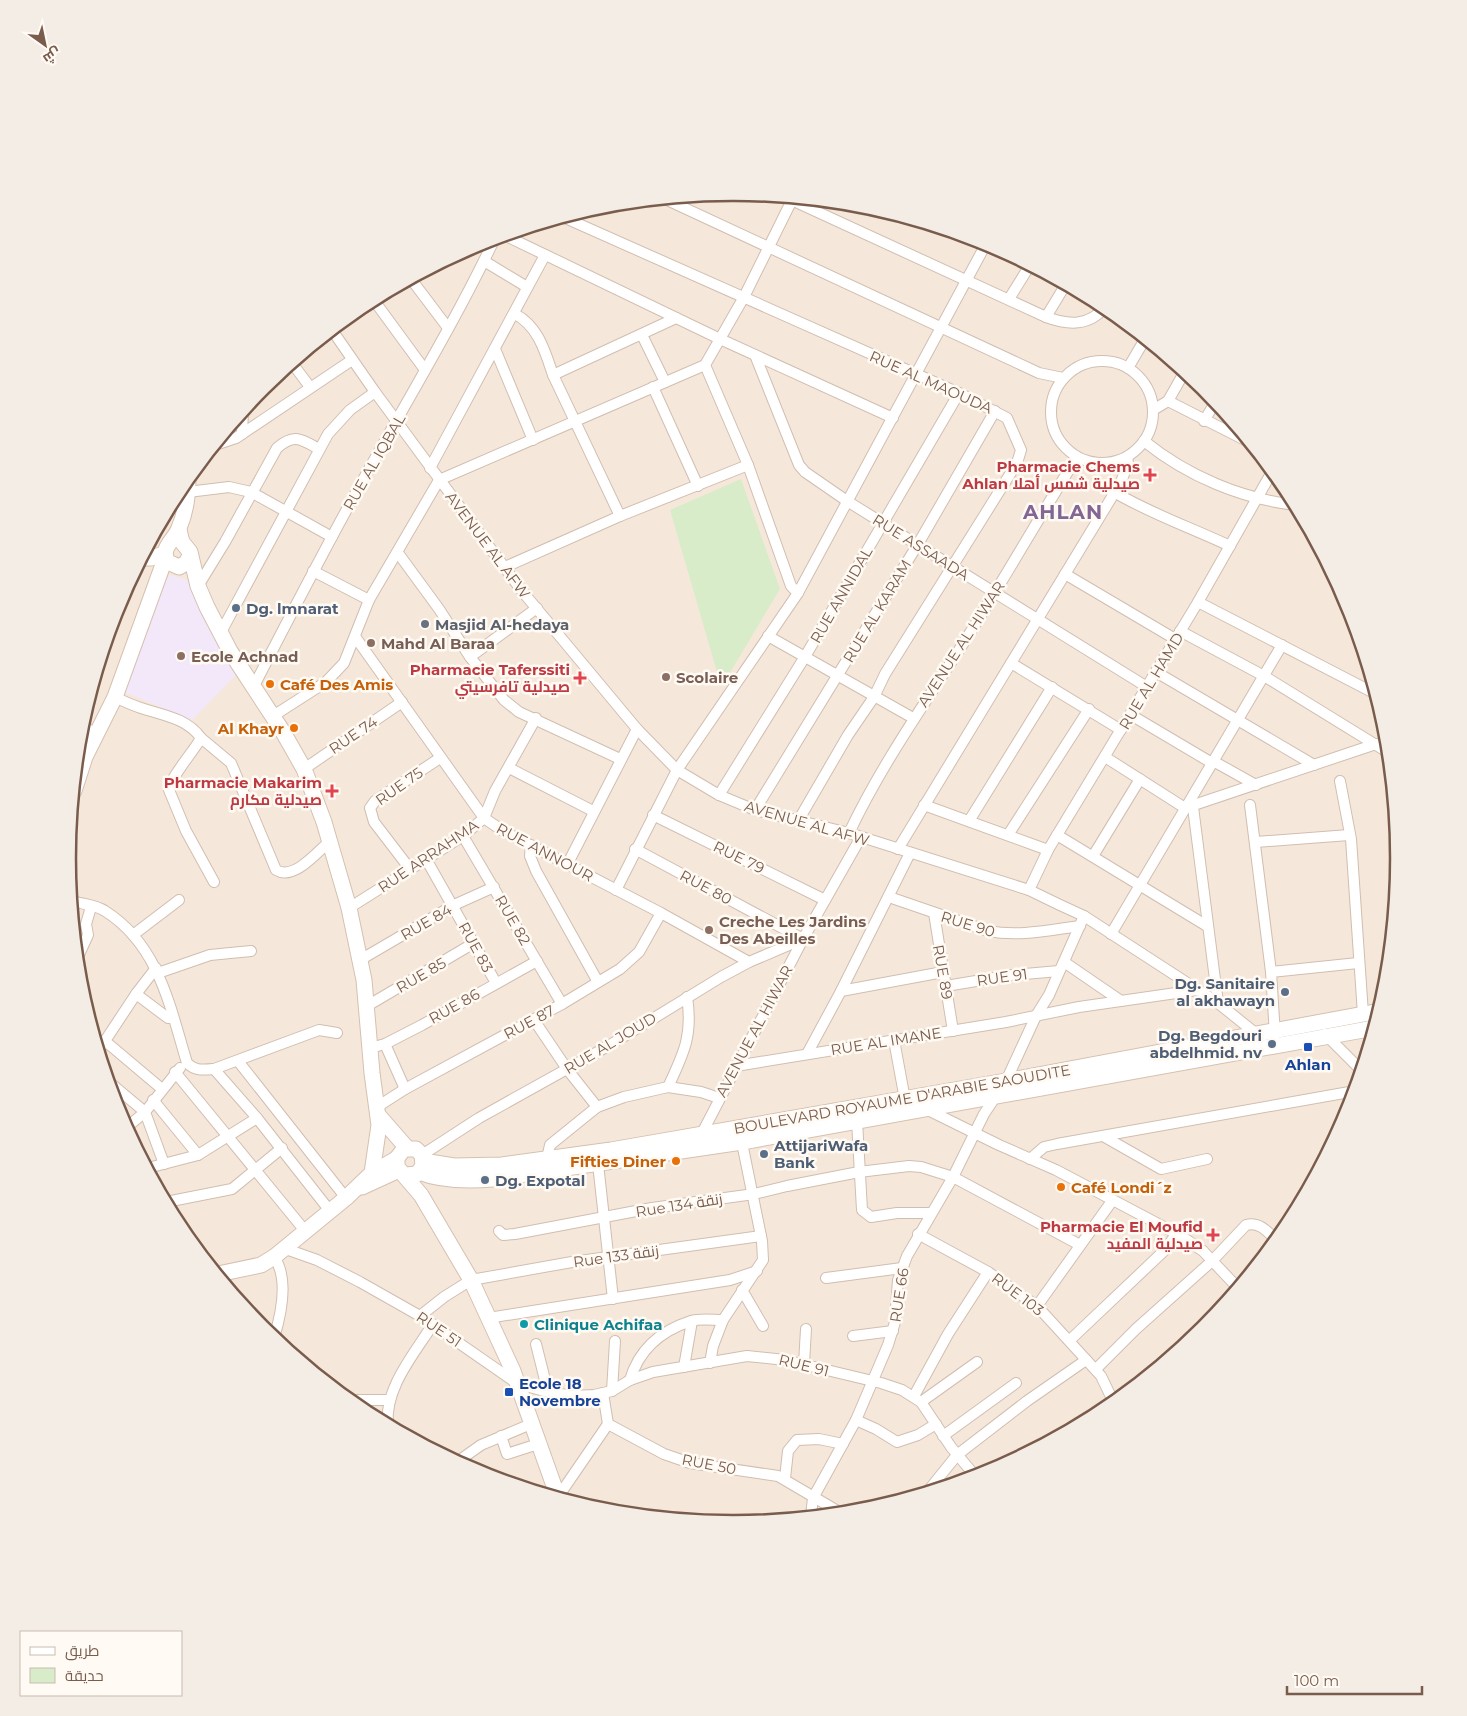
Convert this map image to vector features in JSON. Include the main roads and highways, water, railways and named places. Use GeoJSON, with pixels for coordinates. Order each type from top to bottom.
{"type":"FeatureCollection","features":[{"type":"Feature","properties":{"kind":"main road"},"geometry":{"type":"LineString","coordinates":[[187,493],[180,557],[220,634],[304,768],[330,841],[349,908],[367,1006],[378,1116],[372,1173]]}},
{"type":"Feature","properties":{"kind":"main road"},"geometry":{"type":"LineString","coordinates":[[149,558],[180,557]]}},
{"type":"Feature","properties":{"kind":"main road"},"geometry":{"type":"LineString","coordinates":[[82,769],[95,736],[115,697],[130,652],[160,577],[180,557]]}},
{"type":"Feature","properties":{"kind":"main road","name":"BOULEVARD ROYAUME D'ARABIE SAOUDITE"},"geometry":{"type":"LineString","coordinates":[[410,1163],[474,1166],[502,1165],[611,1150],[701,1141],[742,1142],[858,1121],[906,1106],[1006,1081],[1372,1012]]}},
{"type":"Feature","properties":{"kind":"main road","name":"BOULEVARD ROYAUME D'ARABIE SAOUDITE"},"geometry":{"type":"LineString","coordinates":[[410,1163],[441,1178],[471,1180],[598,1164],[701,1141],[740,1127],[906,1106],[926,1109],[1368,1029]]}},
{"type":"Feature","properties":{"kind":"main road"},"geometry":{"type":"LineString","coordinates":[[378,1116],[410,1163],[421,1195],[471,1280],[518,1384],[556,1491]]}},
{"type":"Feature","properties":{"kind":"main road"},"geometry":{"type":"LineString","coordinates":[[224,1273],[261,1265],[280,1253],[306,1232],[351,1194],[372,1173],[410,1163]]}},
{"type":"Feature","properties":{"kind":"main road"},"geometry":{"type":"LineString","coordinates":[[351,1194],[410,1163]]}},
{"type":"Feature","properties":{"kind":"place","name":"Pharmacie Chems Ahlan صيدلية شمس أهلا"},"geometry":{"type":"Point","coordinates":[1150,475]}},
{"type":"Feature","properties":{"kind":"place","name":"Dg. lmnarat"},"geometry":{"type":"Point","coordinates":[236,608]}},
{"type":"Feature","properties":{"kind":"place","name":"Masjid Al-hedaya"},"geometry":{"type":"Point","coordinates":[425,624]}},
{"type":"Feature","properties":{"kind":"place","name":"Mahd Al Baraa"},"geometry":{"type":"Point","coordinates":[371,643]}},
{"type":"Feature","properties":{"kind":"place","name":"Ecole Achnad"},"geometry":{"type":"Point","coordinates":[181,656]}},
{"type":"Feature","properties":{"kind":"place","name":"Scolaire"},"geometry":{"type":"Point","coordinates":[666,677]}},
{"type":"Feature","properties":{"kind":"place","name":"Pharmacie Taferssiti صيدلية تافرسيتي"},"geometry":{"type":"Point","coordinates":[580,678]}},
{"type":"Feature","properties":{"kind":"place","name":"Café Des Amis"},"geometry":{"type":"Point","coordinates":[270,684]}},
{"type":"Feature","properties":{"kind":"place","name":"Al Khayr"},"geometry":{"type":"Point","coordinates":[294,728]}},
{"type":"Feature","properties":{"kind":"place","name":"Pharmacie Makarim صيدلية مكارم"},"geometry":{"type":"Point","coordinates":[332,791]}},
{"type":"Feature","properties":{"kind":"place","name":"Creche Les Jardins Des Abeilles"},"geometry":{"type":"Point","coordinates":[709,930]}},
{"type":"Feature","properties":{"kind":"place","name":"Dg. Sanitaire al akhawayn"},"geometry":{"type":"Point","coordinates":[1285,992]}},
{"type":"Feature","properties":{"kind":"place","name":"Dg. Begdouri abdelhmid. nv"},"geometry":{"type":"Point","coordinates":[1272,1044]}},
{"type":"Feature","properties":{"kind":"place","name":"Ahlan"},"geometry":{"type":"Point","coordinates":[1308,1047]}},
{"type":"Feature","properties":{"kind":"place","name":"AttijariWafa Bank"},"geometry":{"type":"Point","coordinates":[764,1154]}},
{"type":"Feature","properties":{"kind":"place","name":"Fifties Diner"},"geometry":{"type":"Point","coordinates":[676,1161]}},
{"type":"Feature","properties":{"kind":"place","name":"Dg. Expotal"},"geometry":{"type":"Point","coordinates":[485,1180]}},
{"type":"Feature","properties":{"kind":"place","name":"Café Londi´z"},"geometry":{"type":"Point","coordinates":[1061,1187]}},
{"type":"Feature","properties":{"kind":"place","name":"Pharmacie El Moufid صيدلية المفيد"},"geometry":{"type":"Point","coordinates":[1213,1235]}},
{"type":"Feature","properties":{"kind":"place","name":"Clinique Achifaa"},"geometry":{"type":"Point","coordinates":[524,1324]}},
{"type":"Feature","properties":{"kind":"place","name":"Ecole 18 Novembre"},"geometry":{"type":"Point","coordinates":[509,1392]}},
{"type":"Feature","properties":{"kind":"district","name":"AHLAN"},"geometry":{"type":"Point","coordinates":[1063,512]}}]}
